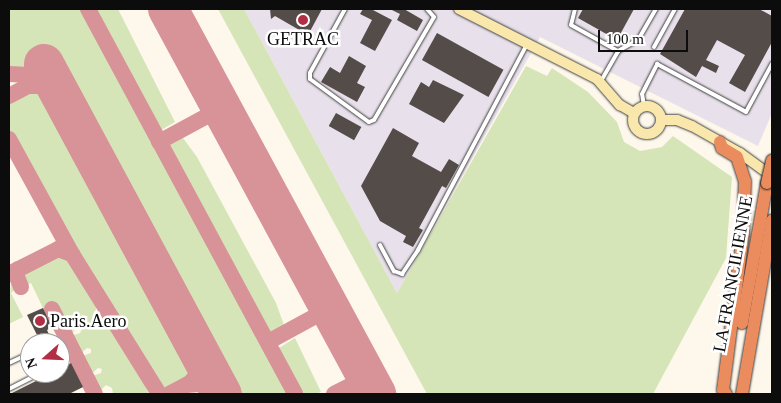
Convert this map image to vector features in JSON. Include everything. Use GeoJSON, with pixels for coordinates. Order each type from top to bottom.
{"type":"FeatureCollection","features":[{"type":"Feature","properties":{"kind":"highway"},"geometry":{"type":"LineString","coordinates":[[720,142],[722,148],[737,157],[745,181],[743,234],[723,390],[727,394]]}},
{"type":"Feature","properties":{"kind":"highway","name":"LA FRANCILIENNE"},"geometry":{"type":"LineString","coordinates":[[727,394],[772,161]]}},
{"type":"Feature","properties":{"kind":"highway","name":"LA FRANCILIENNE"},"geometry":{"type":"LineString","coordinates":[[742,394],[772,221]]}},
{"type":"Feature","properties":{"kind":"main road"},"geometry":{"type":"LineString","coordinates":[[459,9],[601,82],[620,105],[634,113]]}},
{"type":"Feature","properties":{"kind":"main road"},"geometry":{"type":"LineString","coordinates":[[644,106],[656,109],[662,120],[655,132],[641,133],[633,122],[634,113],[644,106]]}},
{"type":"Feature","properties":{"kind":"main road"},"geometry":{"type":"LineString","coordinates":[[662,120],[677,120],[720,142],[770,179]]}},
{"type":"Feature","properties":{"kind":"lane"},"geometry":{"type":"LineString","coordinates":[[345,9],[310,74],[310,79],[369,122],[374,120],[434,17],[427,9]]}},
{"type":"Feature","properties":{"kind":"lane"},"geometry":{"type":"LineString","coordinates":[[575,9],[571,25],[618,51]]}},
{"type":"Feature","properties":{"kind":"lane"},"geometry":{"type":"LineString","coordinates":[[601,82],[618,51],[638,40],[656,9]]}},
{"type":"Feature","properties":{"kind":"lane"},"geometry":{"type":"LineString","coordinates":[[654,47],[675,9]]}},
{"type":"Feature","properties":{"kind":"lane"},"geometry":{"type":"LineString","coordinates":[[380,245],[394,271],[402,274],[418,250],[527,44]]}},
{"type":"Feature","properties":{"kind":"lane"},"geometry":{"type":"LineString","coordinates":[[644,106],[642,94],[657,64],[746,112],[772,64]]}},
{"type":"Feature","properties":{"kind":"lane"},"geometry":{"type":"LineString","coordinates":[[9,390],[22,383]]}},
{"type":"Feature","properties":{"kind":"shaded area"},"geometry":{"type":"Polygon","coordinates":[[[244,9],[772,9],[772,113],[758,146],[540,37],[397,293],[244,9]]]}},
{"type":"Feature","properties":{"kind":"green space"},"geometry":{"type":"Polygon","coordinates":[[[9,9],[81,9],[289,394],[232,394],[51,60],[28,71],[9,71],[9,9]]]}},
{"type":"Feature","properties":{"kind":"green space"},"geometry":{"type":"Polygon","coordinates":[[[95,9],[118,9],[175,122],[161,130],[95,9]]]}},
{"type":"Feature","properties":{"kind":"green space"},"geometry":{"type":"Polygon","coordinates":[[[218,9],[244,9],[397,293],[526,66],[547,76],[552,68],[588,92],[617,122],[624,142],[640,151],[662,147],[673,136],[732,177],[726,258],[653,394],[427,394],[218,9]]]}},
{"type":"Feature","properties":{"kind":"green space"},"geometry":{"type":"Polygon","coordinates":[[[31,89],[42,91],[53,101],[188,349],[193,364],[191,372],[184,382],[173,388],[164,389],[157,384],[75,254],[9,132],[9,100],[31,89]]]}},
{"type":"Feature","properties":{"kind":"green space"},"geometry":{"type":"Polygon","coordinates":[[[183,138],[197,157],[276,303],[284,325],[271,333],[170,145],[183,138]]]}},
{"type":"Feature","properties":{"kind":"green space"},"geometry":{"type":"Polygon","coordinates":[[[59,253],[68,255],[129,352],[149,394],[113,394],[112,388],[106,385],[97,394],[89,377],[101,373],[102,369],[98,368],[88,377],[79,357],[91,353],[91,349],[87,348],[78,356],[70,341],[70,336],[80,333],[82,329],[77,328],[70,335],[70,333],[66,333],[52,307],[49,309],[58,326],[52,327],[31,283],[24,286],[20,273],[59,253]]]}},
{"type":"Feature","properties":{"kind":"green space"},"geometry":{"type":"Polygon","coordinates":[[[11,279],[18,287],[11,293],[23,317],[9,324],[11,279]]]}},
{"type":"Feature","properties":{"kind":"green space"},"geometry":{"type":"Polygon","coordinates":[[[295,338],[321,392],[304,394],[279,348],[295,338]]]}},
{"type":"Feature","properties":{"kind":"building","name":"GETRAC"},"geometry":{"type":"Polygon","coordinates":[[[270,9],[322,9],[308,35],[275,16],[271,19],[270,9]]]}},
{"type":"Feature","properties":{"kind":"building"},"geometry":{"type":"Polygon","coordinates":[[[363,9],[371,9],[392,20],[375,51],[360,43],[372,20],[360,14],[363,9]]]}},
{"type":"Feature","properties":{"kind":"building"},"geometry":{"type":"Polygon","coordinates":[[[390,9],[404,9],[423,20],[417,31],[397,20],[400,14],[390,9]]]}},
{"type":"Feature","properties":{"kind":"building"},"geometry":{"type":"Polygon","coordinates":[[[583,9],[634,9],[617,40],[578,18],[583,9]]]}},
{"type":"Feature","properties":{"kind":"building"},"geometry":{"type":"Polygon","coordinates":[[[685,9],[759,9],[772,16],[772,42],[745,92],[729,83],[745,55],[717,40],[706,60],[719,66],[716,73],[702,66],[696,77],[660,54],[685,9]]]}},
{"type":"Feature","properties":{"kind":"building"},"geometry":{"type":"Polygon","coordinates":[[[437,33],[503,70],[488,97],[422,60],[437,33]]]}},
{"type":"Feature","properties":{"kind":"building"},"geometry":{"type":"Polygon","coordinates":[[[349,56],[366,66],[357,83],[365,87],[357,102],[321,82],[330,67],[340,73],[349,56]]]}},
{"type":"Feature","properties":{"kind":"building"},"geometry":{"type":"Polygon","coordinates":[[[433,80],[464,95],[444,123],[409,104],[421,82],[429,87],[433,80]]]}},
{"type":"Feature","properties":{"kind":"building"},"geometry":{"type":"Polygon","coordinates":[[[336,113],[361,127],[354,140],[329,126],[336,113]]]}},
{"type":"Feature","properties":{"kind":"building"},"geometry":{"type":"Polygon","coordinates":[[[393,128],[419,143],[412,156],[441,172],[449,159],[459,165],[446,188],[442,186],[419,228],[423,230],[413,247],[403,242],[406,236],[380,221],[361,186],[393,128]]]}},
{"type":"Feature","properties":{"kind":"building","name":"Paris.Aero"},"geometry":{"type":"Polygon","coordinates":[[[43,308],[52,327],[47,330],[48,333],[36,333],[27,315],[43,308]]]}},
{"type":"Feature","properties":{"kind":"building"},"geometry":{"type":"Polygon","coordinates":[[[70,364],[83,387],[69,394],[10,394],[32,383],[70,383],[70,364]]]}},
{"type":"Feature","properties":{"kind":"taxiway"},"geometry":{"type":"LineString","coordinates":[[88,9],[295,394]]}},
{"type":"Feature","properties":{"kind":"taxiway"},"geometry":{"type":"LineString","coordinates":[[9,74],[50,76]]}},
{"type":"Feature","properties":{"kind":"taxiway"},"geometry":{"type":"LineString","coordinates":[[9,96],[28,86],[43,86],[56,91],[69,110]]}},
{"type":"Feature","properties":{"kind":"taxiway"},"geometry":{"type":"LineString","coordinates":[[159,142],[222,108]]}},
{"type":"Feature","properties":{"kind":"taxiway"},"geometry":{"type":"LineString","coordinates":[[9,139],[72,254],[159,394]]}},
{"type":"Feature","properties":{"kind":"taxiway"},"geometry":{"type":"LineString","coordinates":[[9,274],[58,249],[72,254]]}},
{"type":"Feature","properties":{"kind":"taxiway"},"geometry":{"type":"LineString","coordinates":[[18,269],[16,274],[21,287]]}},
{"type":"Feature","properties":{"kind":"taxiway"},"geometry":{"type":"LineString","coordinates":[[268,342],[330,308]]}},
{"type":"Feature","properties":{"kind":"taxiway"},"geometry":{"type":"LineString","coordinates":[[52,309],[95,394]]}},
{"type":"Feature","properties":{"kind":"taxiway"},"geometry":{"type":"LineString","coordinates":[[169,394],[190,383],[196,376],[200,359],[195,344]]}},
{"type":"Feature","properties":{"kind":"taxiway"},"geometry":{"type":"LineString","coordinates":[[334,394],[367,377]]}},
{"type":"Feature","properties":{"kind":"taxiway"},"geometry":{"type":"LineString","coordinates":[[187,385],[208,383],[222,394]]}},
{"type":"Feature","properties":{"kind":"runway"},"geometry":{"type":"LineString","coordinates":[[168,9],[376,394]]}},
{"type":"Feature","properties":{"kind":"runway"},"geometry":{"type":"LineString","coordinates":[[44,64],[222,394]]}},
{"type":"Feature","properties":{"kind":"place","name":"GETRAC"},"geometry":{"type":"Point","coordinates":[303,20]}},
{"type":"Feature","properties":{"kind":"place","name":"Paris.Aero"},"geometry":{"type":"Point","coordinates":[40,321]}}]}
